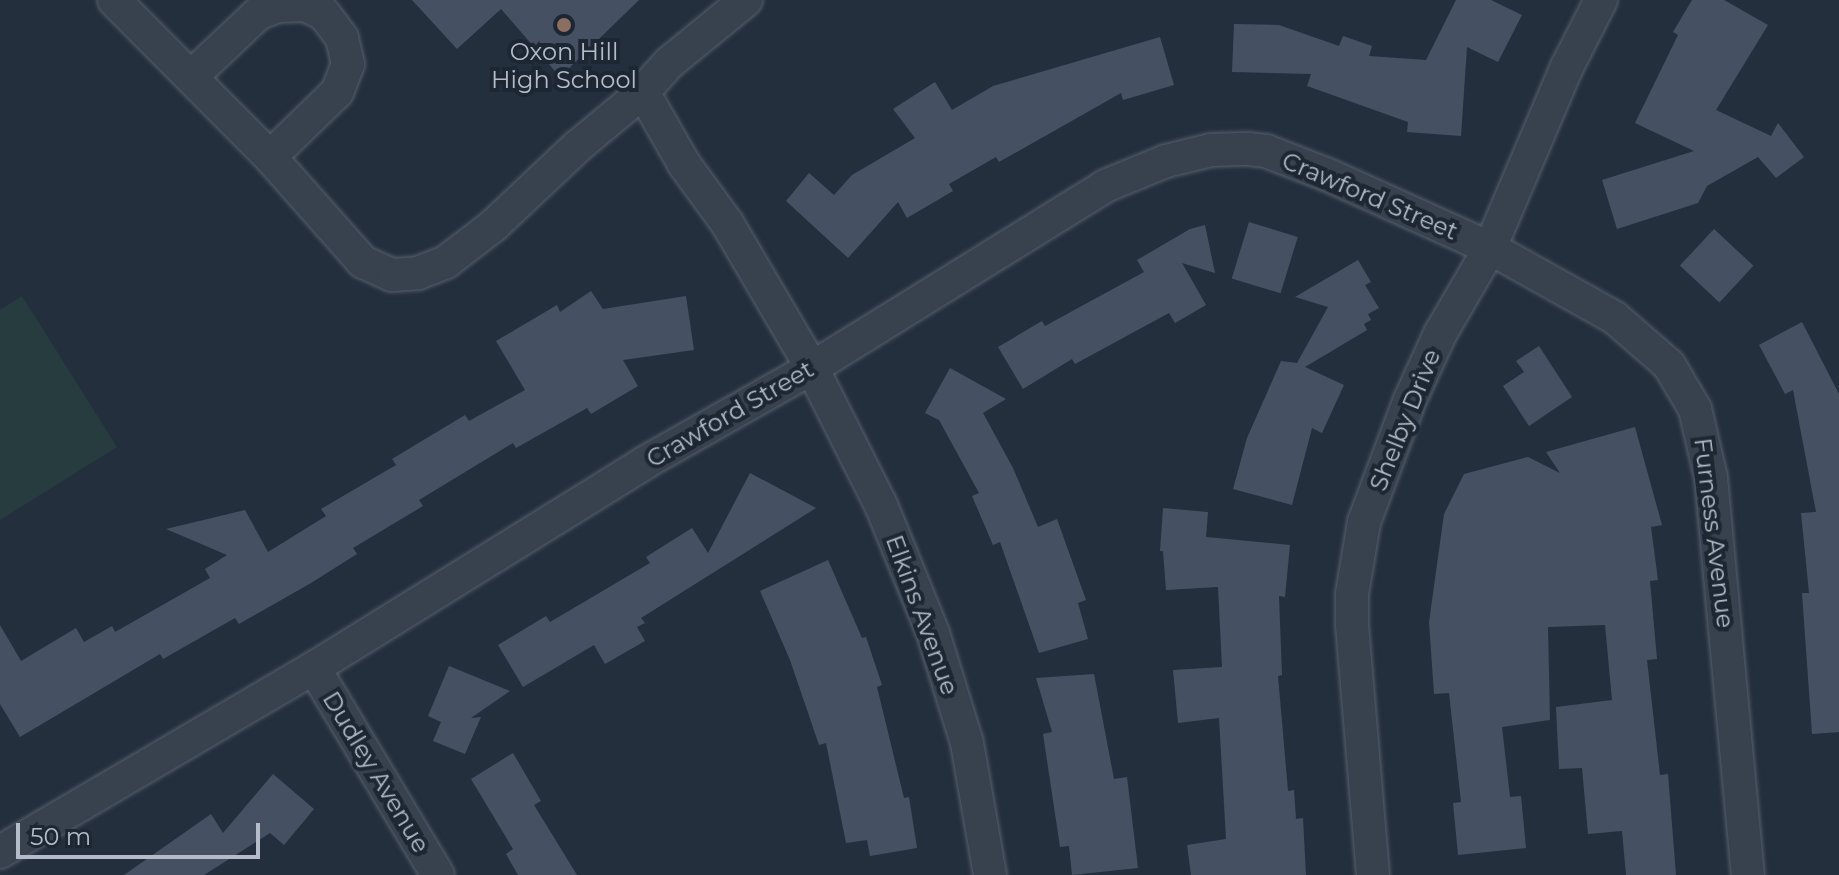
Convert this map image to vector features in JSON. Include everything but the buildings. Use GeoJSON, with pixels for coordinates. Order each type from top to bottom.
{"type":"FeatureCollection","features":[{"type":"Feature","properties":{"kind":"street"},"geometry":{"type":"LineString","coordinates":[[114,0],[270,157],[363,262],[392,275],[418,273],[446,262],[493,226],[578,146],[643,92],[669,63],[746,0]]}},
{"type":"Feature","properties":{"kind":"street","name":"Shelby Drive"},"geometry":{"type":"LineString","coordinates":[[1373,875],[1352,623],[1356,563],[1381,472],[1409,402],[1440,334],[1490,248],[1560,81],[1601,0]]}},
{"type":"Feature","properties":{"kind":"street"},"geometry":{"type":"LineString","coordinates":[[191,77],[259,13],[278,6],[305,5],[324,14],[342,38],[348,64],[337,92],[270,157]]}},
{"type":"Feature","properties":{"kind":"street","name":"Elkins Avenue"},"geometry":{"type":"LineString","coordinates":[[643,92],[684,164],[727,223],[812,368],[881,505],[933,633],[967,743],[990,875]]}},
{"type":"Feature","properties":{"kind":"street","name":"Crawford Street"},"geometry":{"type":"LineString","coordinates":[[0,852],[314,668],[644,463],[812,368],[1105,186],[1147,168],[1211,150],[1266,151],[1328,175],[1490,248]]}},
{"type":"Feature","properties":{"kind":"street","name":"Furness Avenue"},"geometry":{"type":"LineString","coordinates":[[1490,248],[1615,318],[1643,339],[1669,365],[1695,409],[1711,478],[1721,562],[1748,875]]}},
{"type":"Feature","properties":{"kind":"street","name":"Dudley Avenue"},"geometry":{"type":"LineString","coordinates":[[314,668],[438,875]]}},
{"type":"Feature","properties":{"kind":"green space"},"geometry":{"type":"Polygon","coordinates":[[[22,296],[117,447],[0,520],[0,310],[22,296]]]}},
{"type":"Feature","properties":{"kind":"place","name":"Oxon Hill High School"},"geometry":{"type":"Point","coordinates":[564,25]}}]}
